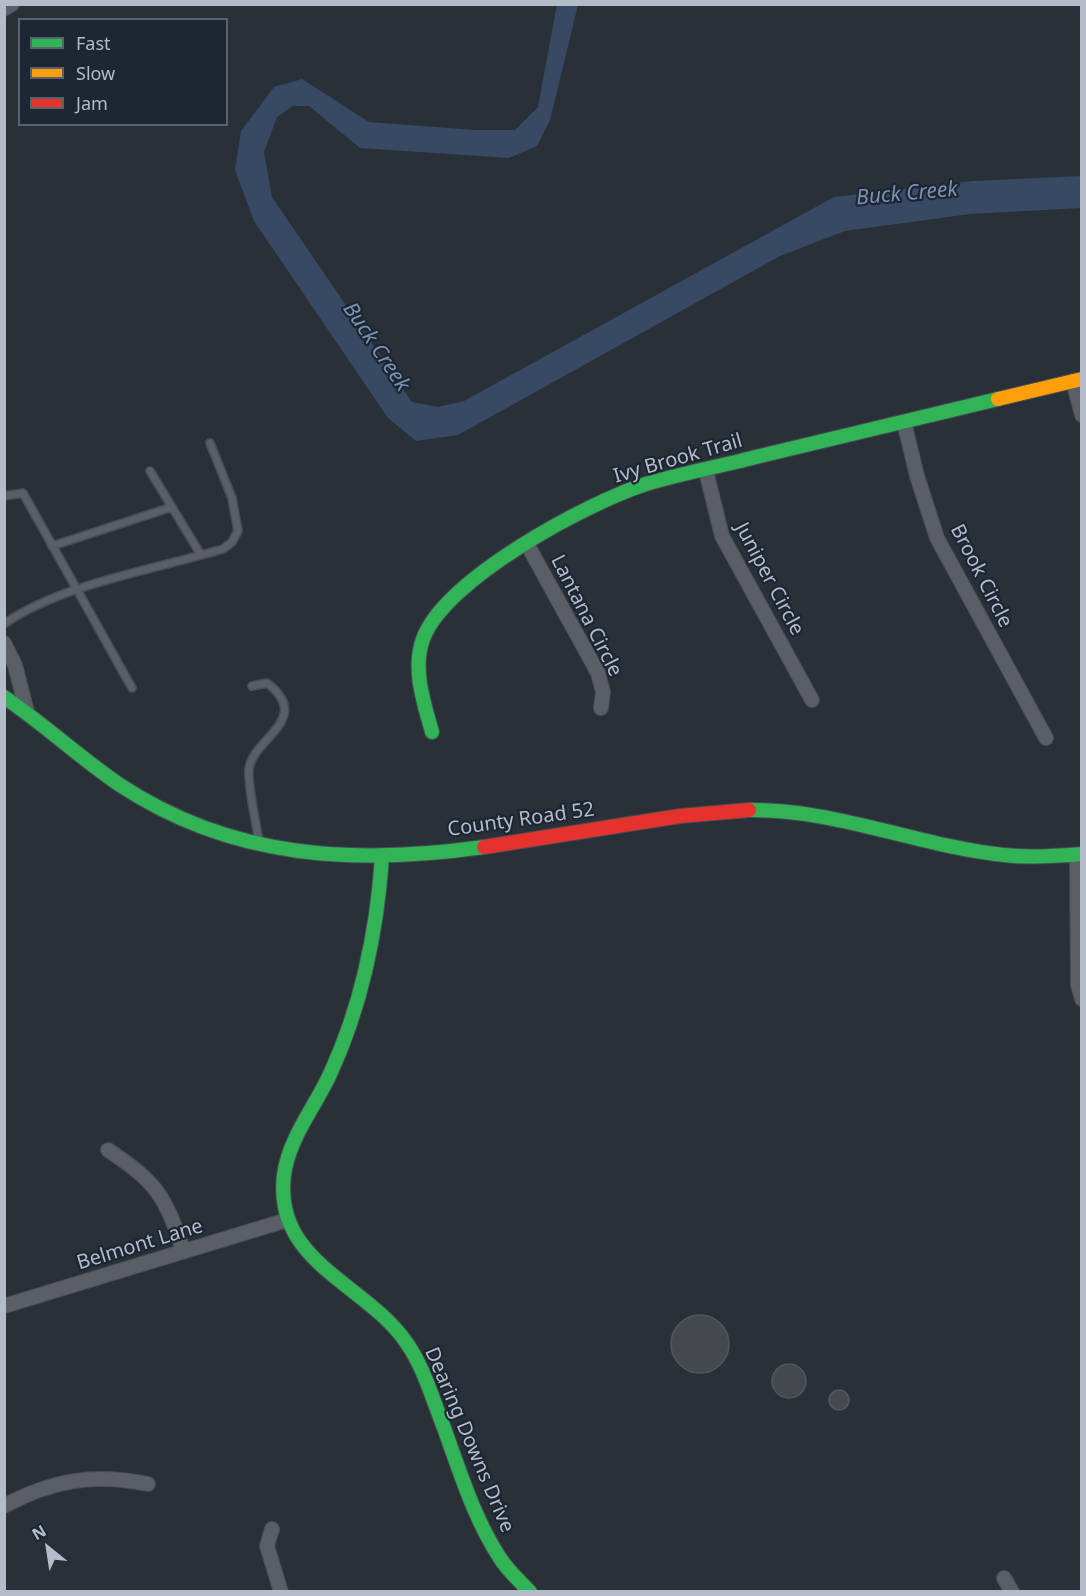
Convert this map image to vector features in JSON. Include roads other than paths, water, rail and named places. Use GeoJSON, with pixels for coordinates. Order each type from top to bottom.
{"type":"FeatureCollection","features":[{"type":"Feature","properties":{"kind":"street"},"geometry":{"type":"LineString","coordinates":[[4,9],[12,4]]}},
{"type":"Feature","properties":{"kind":"street"},"geometry":{"type":"LineString","coordinates":[[1078,380],[1082,415]]}},
{"type":"Feature","properties":{"kind":"street","name":"Ivy Brook Trail"},"geometry":{"type":"LineString","coordinates":[[432,732],[420,686],[419,669],[419,654],[429,624],[446,603],[463,588],[527,544],[632,488],[1078,380]]}},
{"type":"Feature","properties":{"kind":"street","name":"Brook Circle"},"geometry":{"type":"LineString","coordinates":[[904,422],[917,476],[937,538],[1046,738]]}},
{"type":"Feature","properties":{"kind":"street","name":"Juniper Circle"},"geometry":{"type":"LineString","coordinates":[[705,471],[722,536],[812,700]]}},
{"type":"Feature","properties":{"kind":"street","name":"Lantana Circle"},"geometry":{"type":"LineString","coordinates":[[527,544],[598,674],[603,692],[602,708]]}},
{"type":"Feature","properties":{"kind":"street"},"geometry":{"type":"LineString","coordinates":[[4,643],[15,664],[27,712]]}},
{"type":"Feature","properties":{"kind":"street","name":"County Road 52"},"geometry":{"type":"LineString","coordinates":[[4,697],[134,794],[205,829],[259,846],[320,856],[382,857],[483,846],[681,816],[742,810],[789,811],[853,820],[943,844],[1001,855],[1058,857],[1079,855]]}},
{"type":"Feature","properties":{"kind":"street"},"geometry":{"type":"LineString","coordinates":[[1079,855],[1078,985],[1082,999]]}},
{"type":"Feature","properties":{"kind":"street","name":"Dearing Downs Drive"},"geometry":{"type":"LineString","coordinates":[[382,857],[381,879],[370,939],[353,1012],[330,1075],[290,1152],[283,1187],[287,1220],[297,1240],[313,1261],[382,1314],[402,1336],[413,1354],[433,1399],[486,1534],[506,1566],[530,1592]]}},
{"type":"Feature","properties":{"kind":"street"},"geometry":{"type":"LineString","coordinates":[[108,1150],[132,1166],[158,1190],[166,1203],[183,1250]]}},
{"type":"Feature","properties":{"kind":"street","name":"Belmont Lane"},"geometry":{"type":"LineString","coordinates":[[4,1306],[287,1220]]}},
{"type":"Feature","properties":{"kind":"street"},"geometry":{"type":"LineString","coordinates":[[4,1506],[35,1490],[64,1482],[111,1480],[148,1484]]}},
{"type":"Feature","properties":{"kind":"street"},"geometry":{"type":"LineString","coordinates":[[272,1529],[267,1546],[281,1592]]}},
{"type":"Feature","properties":{"kind":"street"},"geometry":{"type":"LineString","coordinates":[[1004,1578],[1012,1592]]}},
{"type":"Feature","properties":{"kind":"lane"},"geometry":{"type":"LineString","coordinates":[[4,624],[19,613],[77,590],[223,549],[232,542],[238,531],[232,498],[210,443]]}},
{"type":"Feature","properties":{"kind":"lane"},"geometry":{"type":"LineString","coordinates":[[150,471],[201,555]]}},
{"type":"Feature","properties":{"kind":"lane"},"geometry":{"type":"LineString","coordinates":[[4,496],[22,493],[132,688]]}},
{"type":"Feature","properties":{"kind":"lane"},"geometry":{"type":"LineString","coordinates":[[52,546],[172,507]]}},
{"type":"Feature","properties":{"kind":"lane"},"geometry":{"type":"LineString","coordinates":[[252,686],[267,683],[277,691],[284,708],[282,724],[258,751],[249,768],[259,846]]}},
{"type":"Feature","properties":{"kind":"water","name":"Buck Creek"},"geometry":{"type":"Polygon","coordinates":[[[557,4],[578,5],[550,120],[537,146],[509,158],[360,148],[309,106],[293,106],[277,117],[264,152],[272,197],[412,402],[438,407],[464,401],[834,197],[973,181],[1081,176],[1081,208],[970,214],[845,231],[780,256],[458,435],[416,441],[388,418],[254,221],[235,170],[241,131],[274,87],[302,79],[369,122],[475,130],[515,130],[538,107],[557,4]]]}}]}
